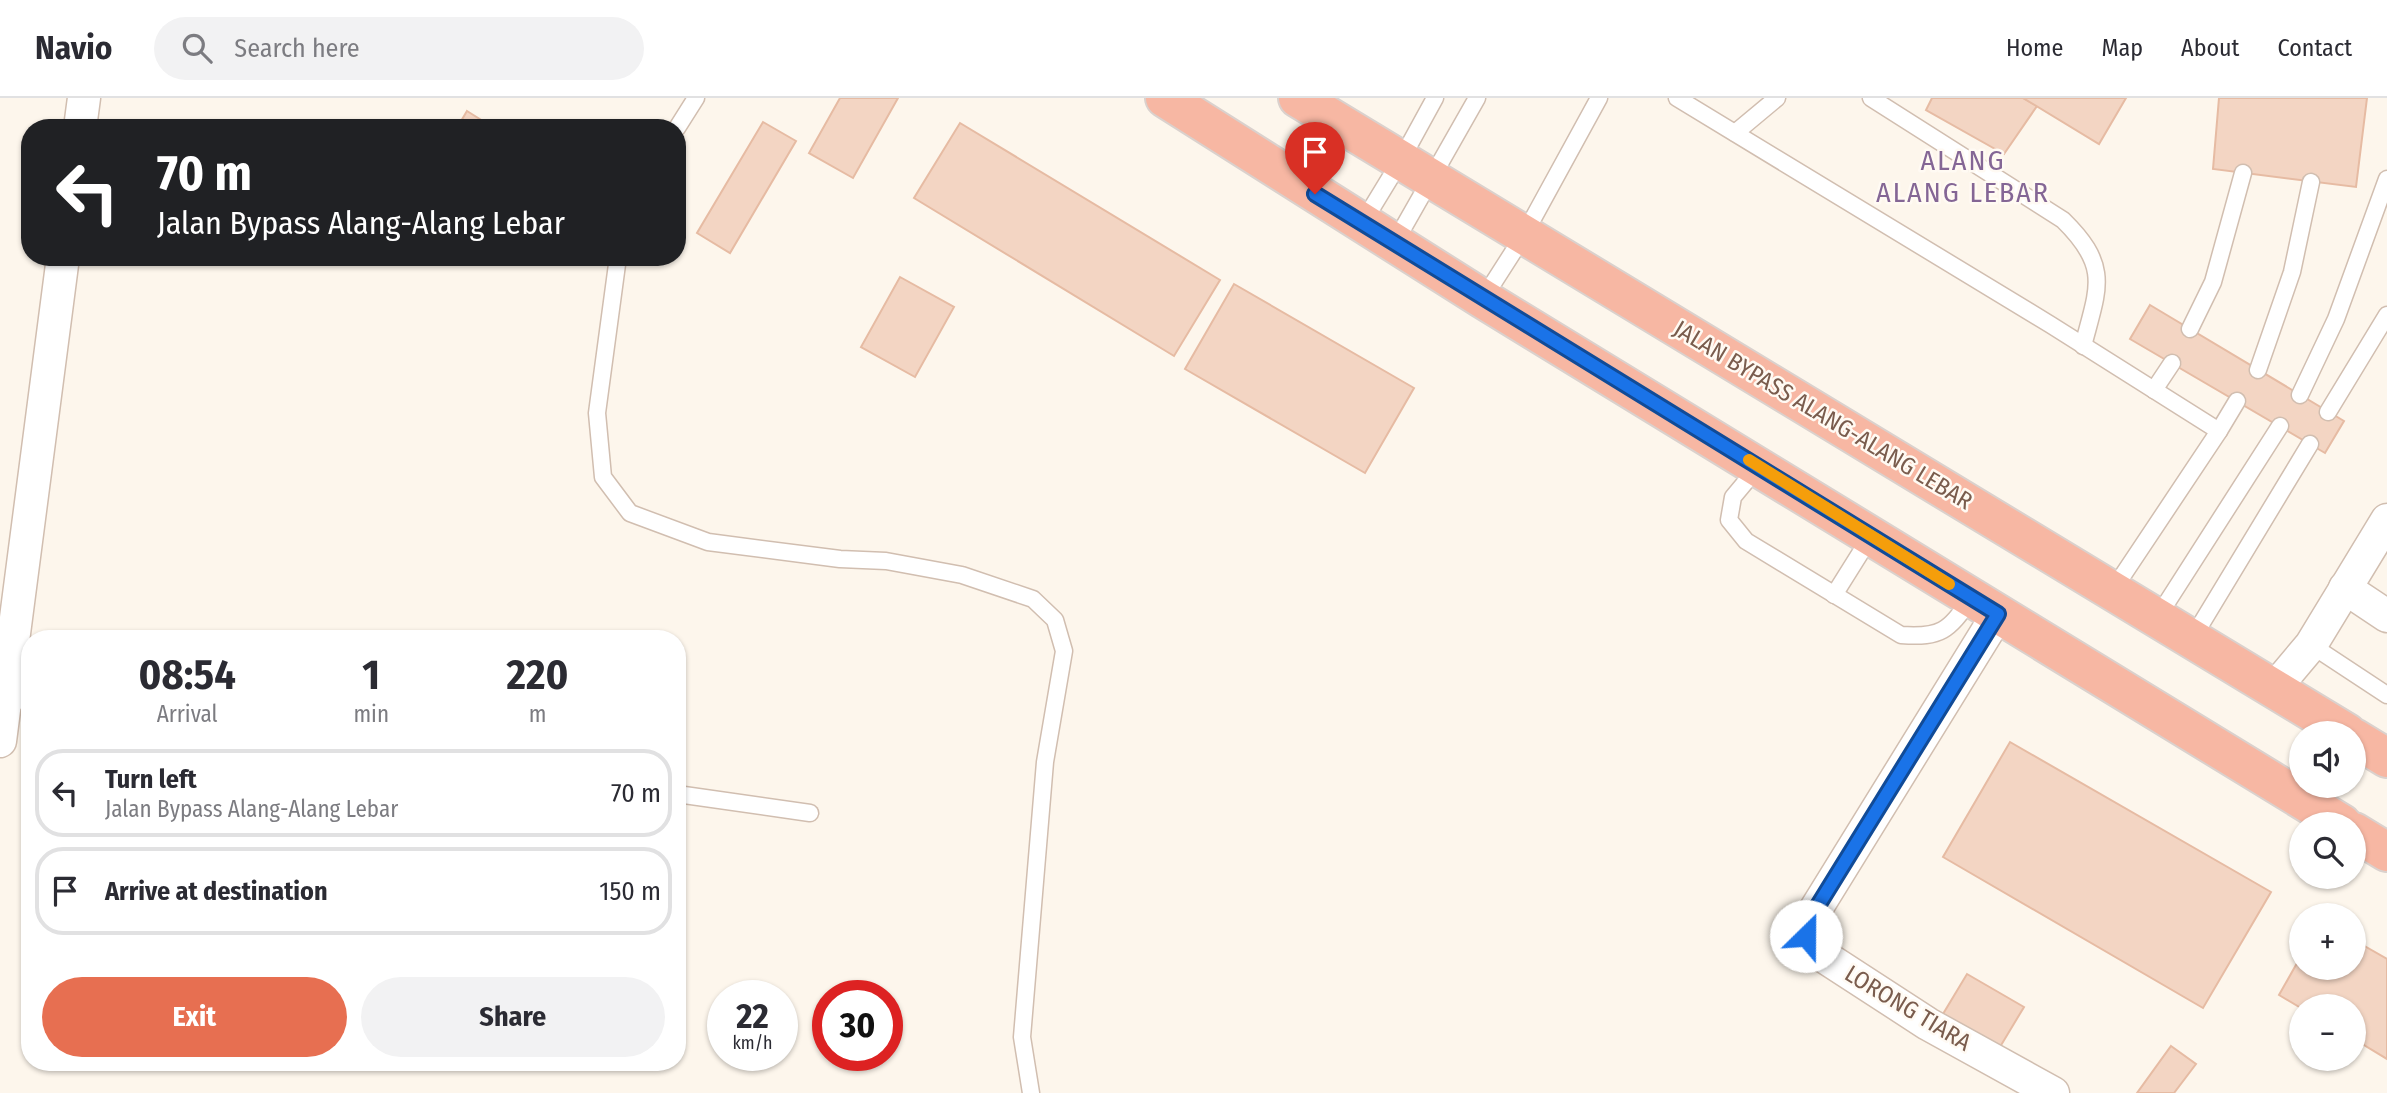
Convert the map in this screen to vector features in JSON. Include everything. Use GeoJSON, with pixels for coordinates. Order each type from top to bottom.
{"type":"FeatureCollection","features":[{"type":"Feature","properties":{"kind":"highway"},"geometry":{"type":"LineString","coordinates":[[1166,98],[1483,299],[2322,812]]}},
{"type":"Feature","properties":{"kind":"highway","name":"JALAN BYPASS ALANG-ALANG LEBAR"},"geometry":{"type":"LineString","coordinates":[[1301,99],[2327,721]]}},
{"type":"Feature","properties":{"kind":"highway"},"geometry":{"type":"LineString","coordinates":[[2366,745],[2387,758]]}},
{"type":"Feature","properties":{"kind":"highway"},"geometry":{"type":"LineString","coordinates":[[2366,839],[2387,852]]}},
{"type":"Feature","properties":{"kind":"street"},"geometry":{"type":"LineString","coordinates":[[81,119],[84,98]]}},
{"type":"Feature","properties":{"kind":"street"},"geometry":{"type":"LineString","coordinates":[[25,630],[62,266]]}},
{"type":"Feature","properties":{"kind":"street"},"geometry":{"type":"LineString","coordinates":[[2274,689],[2311,645],[2387,520]]}},
{"type":"Feature","properties":{"kind":"street"},"geometry":{"type":"LineString","coordinates":[[2344,588],[2387,616]]}},
{"type":"Feature","properties":{"kind":"street","name":"LORONG TIARA"},"geometry":{"type":"LineString","coordinates":[[1985,606],[1806,925],[1806,936],[1811,948],[1928,1024],[2053,1093]]}},
{"type":"Feature","properties":{"kind":"street"},"geometry":{"type":"LineString","coordinates":[[0,741],[18,700],[21,670]]}},
{"type":"Feature","properties":{"kind":"lane"},"geometry":{"type":"LineString","coordinates":[[683,119],[696,98]]}},
{"type":"Feature","properties":{"kind":"lane"},"geometry":{"type":"LineString","coordinates":[[1394,243],[1435,98]]}},
{"type":"Feature","properties":{"kind":"lane"},"geometry":{"type":"LineString","coordinates":[[1362,224],[1416,170],[1477,98]]}},
{"type":"Feature","properties":{"kind":"lane"},"geometry":{"type":"LineString","coordinates":[[1483,299],[1524,235],[1599,98]]}},
{"type":"Feature","properties":{"kind":"lane"},"geometry":{"type":"LineString","coordinates":[[1676,98],[2219,431]]}},
{"type":"Feature","properties":{"kind":"lane"},"geometry":{"type":"LineString","coordinates":[[1735,133],[1777,98]]}},
{"type":"Feature","properties":{"kind":"lane"},"geometry":{"type":"LineString","coordinates":[[1871,98],[2053,213],[2088,246],[2099,285],[2083,346]]}},
{"type":"Feature","properties":{"kind":"lane"},"geometry":{"type":"LineString","coordinates":[[2190,329],[2213,282],[2242,173]]}},
{"type":"Feature","properties":{"kind":"lane"},"geometry":{"type":"LineString","coordinates":[[2300,395],[2336,319],[2387,179]]}},
{"type":"Feature","properties":{"kind":"lane"},"geometry":{"type":"LineString","coordinates":[[2258,370],[2292,272],[2311,181]]}},
{"type":"Feature","properties":{"kind":"lane"},"geometry":{"type":"LineString","coordinates":[[617,266],[597,413],[603,477],[630,513],[708,542],[841,559],[886,561],[962,575],[1033,599],[1055,620],[1064,651],[1045,762],[1022,1037],[1031,1093]]}},
{"type":"Feature","properties":{"kind":"lane"},"geometry":{"type":"LineString","coordinates":[[2328,412],[2387,315]]}},
{"type":"Feature","properties":{"kind":"lane"},"geometry":{"type":"LineString","coordinates":[[2154,390],[2172,363]]}},
{"type":"Feature","properties":{"kind":"lane"},"geometry":{"type":"LineString","coordinates":[[2113,590],[2237,401]]}},
{"type":"Feature","properties":{"kind":"lane"},"geometry":{"type":"LineString","coordinates":[[2157,618],[2280,426]]}},
{"type":"Feature","properties":{"kind":"lane"},"geometry":{"type":"LineString","coordinates":[[2192,639],[2310,444]]}},
{"type":"Feature","properties":{"kind":"lane"},"geometry":{"type":"LineString","coordinates":[[1759,467],[1733,497],[1729,520],[1746,541],[1901,635],[1928,637],[1985,606]]}},
{"type":"Feature","properties":{"kind":"lane"},"geometry":{"type":"LineString","coordinates":[[1834,595],[1871,536]]}},
{"type":"Feature","properties":{"kind":"lane"},"geometry":{"type":"LineString","coordinates":[[2311,645],[2387,695]]}},
{"type":"Feature","properties":{"kind":"lane"},"geometry":{"type":"LineString","coordinates":[[686,795],[810,813]]}},
{"type":"Feature","properties":{"kind":"building"},"geometry":{"type":"Polygon","coordinates":[[[840,98],[898,98],[853,178],[809,153],[840,98]]]}},
{"type":"Feature","properties":{"kind":"building"},"geometry":{"type":"Polygon","coordinates":[[[1932,98],[2023,98],[2037,106],[2004,154],[1926,110],[1932,98]]]}},
{"type":"Feature","properties":{"kind":"building"},"geometry":{"type":"Polygon","coordinates":[[[2023,98],[2126,98],[2099,144],[2023,98]]]}},
{"type":"Feature","properties":{"kind":"building"},"geometry":{"type":"Polygon","coordinates":[[[2219,98],[2367,98],[2356,187],[2213,169],[2219,98]]]}},
{"type":"Feature","properties":{"kind":"building"},"geometry":{"type":"Polygon","coordinates":[[[467,111],[480,119],[462,119],[467,111]]]}},
{"type":"Feature","properties":{"kind":"building"},"geometry":{"type":"Polygon","coordinates":[[[763,122],[796,141],[730,253],[697,233],[763,122]]]}},
{"type":"Feature","properties":{"kind":"building"},"geometry":{"type":"Polygon","coordinates":[[[960,123],[1220,280],[1174,356],[914,198],[960,123]]]}},
{"type":"Feature","properties":{"kind":"building"},"geometry":{"type":"Polygon","coordinates":[[[900,277],[954,307],[915,377],[861,347],[900,277]]]}},
{"type":"Feature","properties":{"kind":"building"},"geometry":{"type":"Polygon","coordinates":[[[1234,284],[1414,388],[1365,473],[1185,369],[1234,284]]]}},
{"type":"Feature","properties":{"kind":"building"},"geometry":{"type":"Polygon","coordinates":[[[2150,305],[2344,421],[2325,453],[2130,339],[2150,305]]]}},
{"type":"Feature","properties":{"kind":"building"},"geometry":{"type":"Polygon","coordinates":[[[2010,742],[2271,892],[2203,1008],[1943,857],[2010,742]]]}},
{"type":"Feature","properties":{"kind":"building"},"geometry":{"type":"Polygon","coordinates":[[[2366,947],[2387,959],[2387,1059],[2366,1046],[2366,994],[2289,994],[2289,1001],[2279,995],[2289,977],[2289,980],[2366,980],[2366,947]]]}},
{"type":"Feature","properties":{"kind":"building"},"geometry":{"type":"Polygon","coordinates":[[[1967,974],[2024,1007],[2000,1047],[1943,1014],[1967,974]]]}},
{"type":"Feature","properties":{"kind":"building"},"geometry":{"type":"Polygon","coordinates":[[[2171,1046],[2196,1064],[2174,1093],[2137,1093],[2171,1046]]]}},
{"type":"Feature","properties":{"kind":"slow traffic"},"geometry":{"type":"LineString","coordinates":[[1749,460],[1949,584]]}},
{"type":"Feature","properties":{"kind":"district","name":"ALANG ALANG LEBAR"},"geometry":{"type":"Point","coordinates":[1963,176]}},
{"type":"Feature","properties":{"kind":"route"},"geometry":{"type":"LineString","coordinates":[[1315,194],[1998,614],[1806,925],[1806,936]]}}]}
